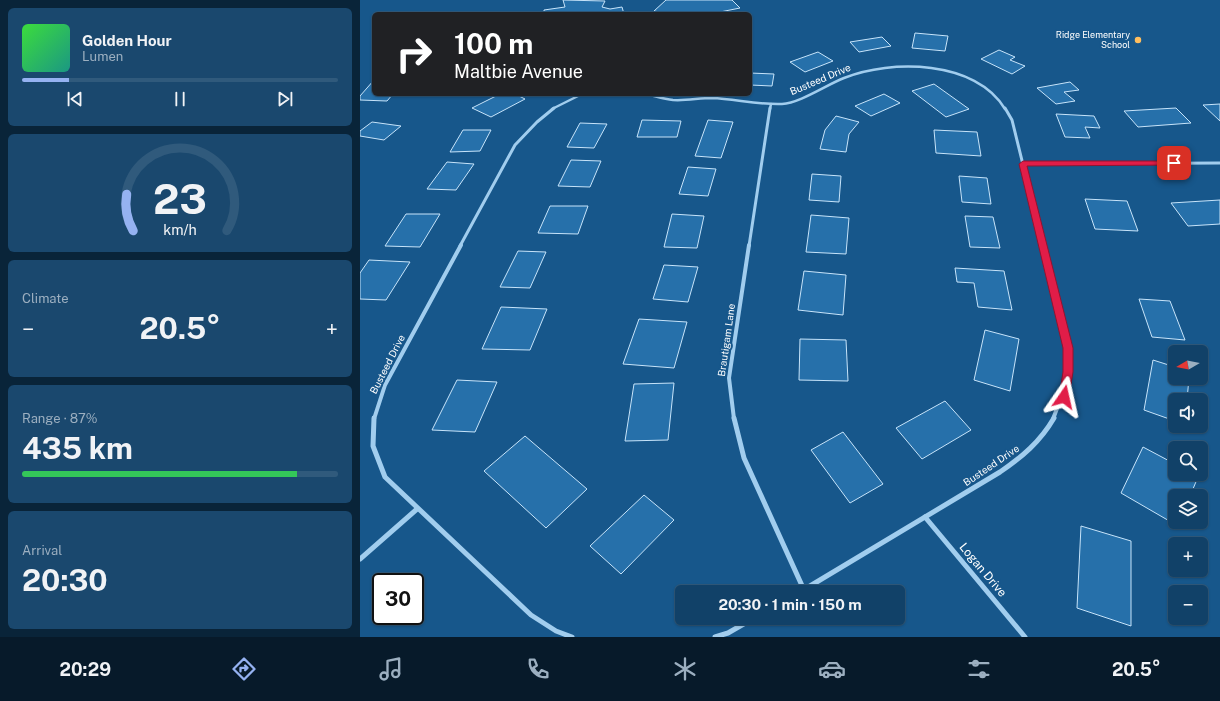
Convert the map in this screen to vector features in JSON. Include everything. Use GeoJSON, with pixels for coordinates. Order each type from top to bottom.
{"type":"FeatureCollection","features":[{"type":"Feature","properties":{"kind":"street","name":"Busteed Drive"},"geometry":{"type":"LineString","coordinates":[[655,96],[672,100],[740,99],[771,104],[794,101],[845,77],[876,68],[914,67],[953,73],[987,88],[1007,106],[1012,120],[1068,348],[1068,372],[1064,397],[1050,425],[1030,450],[1000,472],[812,585]]}},
{"type":"Feature","properties":{"kind":"street","name":"Busteed Drive"},"geometry":{"type":"LineString","coordinates":[[572,637],[556,631],[531,616],[385,477],[374,454],[372,428],[378,402],[515,145],[543,116],[565,101],[577,96]]}},
{"type":"Feature","properties":{"kind":"street","name":"Brautigam Lane"},"geometry":{"type":"LineString","coordinates":[[771,104],[729,378],[732,412],[744,458],[799,585]]}},
{"type":"Feature","properties":{"kind":"street"},"geometry":{"type":"LineString","coordinates":[[1023,164],[1220,163]]}},
{"type":"Feature","properties":{"kind":"street"},"geometry":{"type":"LineString","coordinates":[[360,559],[417,509]]}},
{"type":"Feature","properties":{"kind":"street","name":"Logan Drive"},"geometry":{"type":"LineString","coordinates":[[924,517],[1025,637]]}},
{"type":"Feature","properties":{"kind":"street"},"geometry":{"type":"LineString","coordinates":[[715,637],[728,633],[742,625]]}},
{"type":"Feature","properties":{"kind":"building"},"geometry":{"type":"Polygon","coordinates":[[[563,0],[605,1],[602,7],[610,9],[622,7],[623,12],[544,12],[544,10],[565,7],[563,0]]]}},
{"type":"Feature","properties":{"kind":"building"},"geometry":{"type":"Polygon","coordinates":[[[666,0],[732,0],[740,8],[720,12],[654,11],[666,0]]]}},
{"type":"Feature","properties":{"kind":"building"},"geometry":{"type":"Polygon","coordinates":[[[915,33],[948,36],[945,51],[912,48],[915,33]]]}},
{"type":"Feature","properties":{"kind":"building"},"geometry":{"type":"Polygon","coordinates":[[[882,37],[891,46],[859,52],[850,42],[882,37]]]}},
{"type":"Feature","properties":{"kind":"building"},"geometry":{"type":"Polygon","coordinates":[[[999,50],[1015,57],[1010,60],[1025,66],[1012,74],[981,59],[999,50]]]}},
{"type":"Feature","properties":{"kind":"building"},"geometry":{"type":"Polygon","coordinates":[[[818,52],[833,61],[805,72],[790,62],[818,52]]]}},
{"type":"Feature","properties":{"kind":"building"},"geometry":{"type":"Polygon","coordinates":[[[752,73],[774,74],[772,86],[752,85],[752,73]]]}},
{"type":"Feature","properties":{"kind":"building"},"geometry":{"type":"Polygon","coordinates":[[[372,82],[372,96],[391,96],[387,101],[360,100],[360,96],[372,82]]]}},
{"type":"Feature","properties":{"kind":"building"},"geometry":{"type":"Polygon","coordinates":[[[1070,82],[1079,90],[1064,92],[1075,101],[1056,104],[1037,88],[1070,82]]]}},
{"type":"Feature","properties":{"kind":"building"},"geometry":{"type":"Polygon","coordinates":[[[934,84],[969,109],[946,117],[912,91],[934,84]]]}},
{"type":"Feature","properties":{"kind":"building"},"geometry":{"type":"Polygon","coordinates":[[[884,94],[900,103],[871,116],[855,106],[884,94]]]}},
{"type":"Feature","properties":{"kind":"building"},"geometry":{"type":"Polygon","coordinates":[[[496,96],[519,96],[525,99],[491,117],[472,108],[496,96]]]}},
{"type":"Feature","properties":{"kind":"building"},"geometry":{"type":"Polygon","coordinates":[[[1220,104],[1220,121],[1203,105],[1220,104]]]}},
{"type":"Feature","properties":{"kind":"building"},"geometry":{"type":"Polygon","coordinates":[[[1176,108],[1191,123],[1138,127],[1124,111],[1176,108]]]}},
{"type":"Feature","properties":{"kind":"building"},"geometry":{"type":"Polygon","coordinates":[[[1056,114],[1094,116],[1100,128],[1085,127],[1090,138],[1065,137],[1056,114]]]}},
{"type":"Feature","properties":{"kind":"building"},"geometry":{"type":"Polygon","coordinates":[[[836,116],[859,122],[849,134],[846,152],[820,149],[825,130],[836,116]]]}},
{"type":"Feature","properties":{"kind":"building"},"geometry":{"type":"Polygon","coordinates":[[[642,120],[681,121],[677,137],[637,137],[642,120]]]}},
{"type":"Feature","properties":{"kind":"building"},"geometry":{"type":"Polygon","coordinates":[[[708,120],[733,122],[721,158],[695,156],[708,120]]]}},
{"type":"Feature","properties":{"kind":"building"},"geometry":{"type":"Polygon","coordinates":[[[372,122],[401,126],[384,140],[360,136],[360,131],[372,122]]]}},
{"type":"Feature","properties":{"kind":"building"},"geometry":{"type":"Polygon","coordinates":[[[580,123],[607,124],[594,148],[567,147],[580,123]]]}},
{"type":"Feature","properties":{"kind":"building"},"geometry":{"type":"Polygon","coordinates":[[[463,130],[491,130],[480,151],[450,152],[463,130]]]}},
{"type":"Feature","properties":{"kind":"building"},"geometry":{"type":"Polygon","coordinates":[[[934,130],[977,132],[981,156],[936,153],[934,130]]]}},
{"type":"Feature","properties":{"kind":"building"},"geometry":{"type":"Polygon","coordinates":[[[571,160],[601,161],[590,187],[558,186],[571,160]]]}},
{"type":"Feature","properties":{"kind":"building"},"geometry":{"type":"Polygon","coordinates":[[[447,162],[474,164],[456,190],[427,189],[447,162]]]}},
{"type":"Feature","properties":{"kind":"building"},"geometry":{"type":"Polygon","coordinates":[[[688,167],[716,169],[708,196],[679,194],[688,167]]]}},
{"type":"Feature","properties":{"kind":"building"},"geometry":{"type":"Polygon","coordinates":[[[812,174],[841,176],[839,202],[809,200],[812,174]]]}},
{"type":"Feature","properties":{"kind":"building"},"geometry":{"type":"Polygon","coordinates":[[[959,176],[987,178],[991,204],[962,202],[959,176]]]}},
{"type":"Feature","properties":{"kind":"building"},"geometry":{"type":"Polygon","coordinates":[[[1085,199],[1127,201],[1138,231],[1095,229],[1085,199]]]}},
{"type":"Feature","properties":{"kind":"building"},"geometry":{"type":"Polygon","coordinates":[[[1220,200],[1220,224],[1188,226],[1171,203],[1220,200]]]}},
{"type":"Feature","properties":{"kind":"building"},"geometry":{"type":"Polygon","coordinates":[[[550,206],[588,206],[578,234],[538,233],[550,206]]]}},
{"type":"Feature","properties":{"kind":"building"},"geometry":{"type":"Polygon","coordinates":[[[406,214],[440,214],[420,247],[385,246],[406,214]]]}},
{"type":"Feature","properties":{"kind":"building"},"geometry":{"type":"Polygon","coordinates":[[[672,214],[704,216],[697,248],[664,247],[672,214]]]}},
{"type":"Feature","properties":{"kind":"building"},"geometry":{"type":"Polygon","coordinates":[[[811,215],[849,218],[846,254],[806,252],[811,215]]]}},
{"type":"Feature","properties":{"kind":"building"},"geometry":{"type":"Polygon","coordinates":[[[965,216],[993,217],[1000,248],[970,247],[965,216]]]}},
{"type":"Feature","properties":{"kind":"building"},"geometry":{"type":"Polygon","coordinates":[[[518,251],[546,252],[530,288],[500,287],[518,251]]]}},
{"type":"Feature","properties":{"kind":"building"},"geometry":{"type":"Polygon","coordinates":[[[369,260],[410,262],[386,300],[360,299],[360,273],[369,260]]]}},
{"type":"Feature","properties":{"kind":"building"},"geometry":{"type":"Polygon","coordinates":[[[664,265],[698,267],[688,302],[653,299],[664,265]]]}},
{"type":"Feature","properties":{"kind":"building"},"geometry":{"type":"Polygon","coordinates":[[[955,268],[1004,271],[1012,310],[978,307],[974,283],[957,282],[955,268]]]}},
{"type":"Feature","properties":{"kind":"building"},"geometry":{"type":"Polygon","coordinates":[[[804,271],[846,275],[843,315],[798,310],[804,271]]]}},
{"type":"Feature","properties":{"kind":"building"},"geometry":{"type":"Polygon","coordinates":[[[1139,299],[1170,301],[1185,340],[1152,337],[1139,299]]]}},
{"type":"Feature","properties":{"kind":"building"},"geometry":{"type":"Polygon","coordinates":[[[501,307],[547,309],[530,350],[482,349],[501,307]]]}},
{"type":"Feature","properties":{"kind":"building"},"geometry":{"type":"Polygon","coordinates":[[[639,319],[687,322],[674,368],[623,364],[639,319]]]}},
{"type":"Feature","properties":{"kind":"building"},"geometry":{"type":"Polygon","coordinates":[[[985,330],[1019,339],[1010,391],[974,380],[985,330]]]}},
{"type":"Feature","properties":{"kind":"building"},"geometry":{"type":"Polygon","coordinates":[[[800,339],[846,340],[848,381],[799,380],[800,339]]]}},
{"type":"Feature","properties":{"kind":"building"},"geometry":{"type":"Polygon","coordinates":[[[1153,360],[1168,365],[1168,385],[1188,385],[1188,393],[1168,393],[1168,419],[1144,410],[1153,360]]]}},
{"type":"Feature","properties":{"kind":"building"},"geometry":{"type":"Polygon","coordinates":[[[457,380],[497,382],[475,432],[432,430],[457,380]]]}},
{"type":"Feature","properties":{"kind":"building"},"geometry":{"type":"Polygon","coordinates":[[[674,383],[668,440],[625,441],[634,384],[674,383]]]}},
{"type":"Feature","properties":{"kind":"building"},"geometry":{"type":"Polygon","coordinates":[[[945,401],[971,430],[922,459],[896,428],[945,401]]]}},
{"type":"Feature","properties":{"kind":"building"},"geometry":{"type":"Polygon","coordinates":[[[843,432],[883,484],[850,503],[811,450],[843,432]]]}},
{"type":"Feature","properties":{"kind":"building"},"geometry":{"type":"Polygon","coordinates":[[[525,436],[587,489],[546,528],[484,471],[525,436]]]}},
{"type":"Feature","properties":{"kind":"building"},"geometry":{"type":"Polygon","coordinates":[[[1143,447],[1168,460],[1168,481],[1196,481],[1193,489],[1168,489],[1168,520],[1121,493],[1143,447]]]}},
{"type":"Feature","properties":{"kind":"building"},"geometry":{"type":"Polygon","coordinates":[[[644,495],[674,520],[621,574],[590,546],[644,495]]]}},
{"type":"Feature","properties":{"kind":"building"},"geometry":{"type":"Polygon","coordinates":[[[1081,526],[1131,541],[1131,626],[1077,608],[1081,526]]]}},
{"type":"Feature","properties":{"kind":"place","name":"Ridge Elementary School"},"geometry":{"type":"Point","coordinates":[1138,40]}},
{"type":"Feature","properties":{"kind":"route"},"geometry":{"type":"LineString","coordinates":[[1064,397],[1068,372],[1068,348],[1023,164],[1174,163]]}}]}
